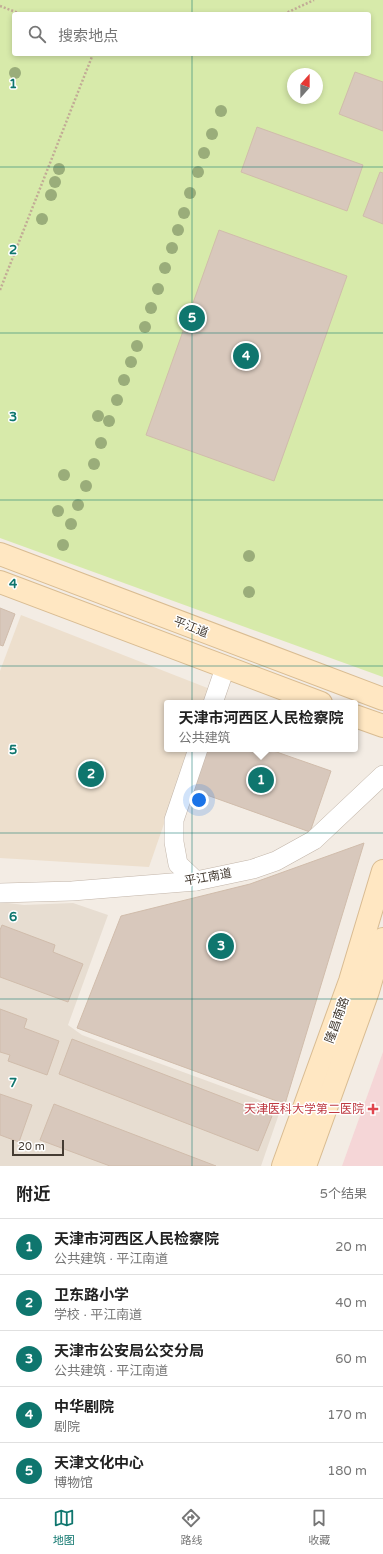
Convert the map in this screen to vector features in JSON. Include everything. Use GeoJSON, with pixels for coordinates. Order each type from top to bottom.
{"type":"FeatureCollection","features":[{"type":"Feature","properties":{"kind":"main road","name":"平江道"},"geometry":{"type":"LineString","coordinates":[[0,554],[383,699]]}},
{"type":"Feature","properties":{"kind":"main road"},"geometry":{"type":"LineString","coordinates":[[0,582],[313,700]]}},
{"type":"Feature","properties":{"kind":"main road"},"geometry":{"type":"LineString","coordinates":[[358,717],[383,726]]}},
{"type":"Feature","properties":{"kind":"main road","name":"隆昌南路"},"geometry":{"type":"LineString","coordinates":[[283,1166],[350,981],[383,871]]}},
{"type":"Feature","properties":{"kind":"main road","name":"隆昌南路"},"geometry":{"type":"LineString","coordinates":[[305,1166],[368,991],[383,939]]}},
{"type":"Feature","properties":{"kind":"street"},"geometry":{"type":"LineString","coordinates":[[214,700],[225,668]]}},
{"type":"Feature","properties":{"kind":"street"},"geometry":{"type":"LineString","coordinates":[[196,881],[178,864],[174,842],[174,820],[197,752]]}},
{"type":"Feature","properties":{"kind":"street","name":"平江南道"},"geometry":{"type":"LineString","coordinates":[[0,893],[72,891],[196,881],[253,869],[276,861],[314,840],[383,774]]}},
{"type":"Feature","properties":{"kind":"path"},"geometry":{"type":"LineString","coordinates":[[288,12],[314,0]]}},
{"type":"Feature","properties":{"kind":"path"},"geometry":{"type":"LineString","coordinates":[[0,6],[16,12]]}},
{"type":"Feature","properties":{"kind":"path"},"geometry":{"type":"LineString","coordinates":[[0,290],[92,56]]}},
{"type":"Feature","properties":{"kind":"shaded area"},"geometry":{"type":"Polygon","coordinates":[[[21,615],[210,689],[206,700],[164,700],[164,752],[189,752],[149,867],[0,858],[0,671],[21,615]]]}},
{"type":"Feature","properties":{"kind":"shaded area"},"geometry":{"type":"Polygon","coordinates":[[[0,902],[24,905],[73,903],[108,915],[68,1025],[82,1035],[281,1108],[261,1166],[0,1166],[0,902]]]}},
{"type":"Feature","properties":{"kind":"shaded area","name":"天津医科大学第二医院"},"geometry":{"type":"Polygon","coordinates":[[[383,1052],[383,1166],[342,1166],[383,1052]]]}},
{"type":"Feature","properties":{"kind":"green space"},"geometry":{"type":"Polygon","coordinates":[[[0,0],[383,0],[383,677],[0,538],[0,0]]]}},
{"type":"Feature","properties":{"kind":"building"},"geometry":{"type":"Polygon","coordinates":[[[355,72],[383,82],[383,131],[339,114],[355,72]]]}},
{"type":"Feature","properties":{"kind":"building"},"geometry":{"type":"Polygon","coordinates":[[[257,127],[363,165],[347,211],[241,172],[257,127]]]}},
{"type":"Feature","properties":{"kind":"building"},"geometry":{"type":"Polygon","coordinates":[[[380,172],[383,173],[383,224],[363,216],[380,172]]]}},
{"type":"Feature","properties":{"kind":"building"},"geometry":{"type":"Polygon","coordinates":[[[219,230],[347,276],[274,481],[146,435],[219,230]]]}},
{"type":"Feature","properties":{"kind":"building"},"geometry":{"type":"Polygon","coordinates":[[[0,608],[15,614],[3,646],[0,645],[0,608]]]}},
{"type":"Feature","properties":{"kind":"building"},"geometry":{"type":"Polygon","coordinates":[[[203,752],[277,752],[331,771],[310,832],[190,789],[203,752]]]}},
{"type":"Feature","properties":{"kind":"building"},"geometry":{"type":"Polygon","coordinates":[[[364,843],[285,1104],[77,1028],[121,916],[250,884],[364,843]]]}},
{"type":"Feature","properties":{"kind":"building"},"geometry":{"type":"Polygon","coordinates":[[[2,925],[55,945],[53,952],[83,964],[68,1002],[0,977],[0,930],[2,925]]]}},
{"type":"Feature","properties":{"kind":"building"},"geometry":{"type":"Polygon","coordinates":[[[0,1009],[27,1019],[24,1028],[59,1041],[47,1075],[8,1061],[10,1055],[0,1052],[0,1009]]]}},
{"type":"Feature","properties":{"kind":"building"},"geometry":{"type":"Polygon","coordinates":[[[72,1039],[272,1116],[258,1151],[59,1074],[72,1039]]]}},
{"type":"Feature","properties":{"kind":"building"},"geometry":{"type":"Polygon","coordinates":[[[0,1094],[32,1105],[19,1142],[0,1135],[0,1094]]]}},
{"type":"Feature","properties":{"kind":"building"},"geometry":{"type":"Polygon","coordinates":[[[54,1104],[216,1166],[110,1166],[40,1140],[54,1104]]]}},
{"type":"Feature","properties":{"kind":"place","name":"天津文化中心"},"geometry":{"type":"Point","coordinates":[192,318]}},
{"type":"Feature","properties":{"kind":"place","name":"中华剧院"},"geometry":{"type":"Point","coordinates":[246,356]}},
{"type":"Feature","properties":{"kind":"place","name":"卫东路小学"},"geometry":{"type":"Point","coordinates":[91,774]}},
{"type":"Feature","properties":{"kind":"place","name":"天津市河西区人民检察院"},"geometry":{"type":"Point","coordinates":[261,780]}},
{"type":"Feature","properties":{"kind":"place","name":"天津市公安局公交分局"},"geometry":{"type":"Point","coordinates":[221,946]}},
{"type":"Feature","properties":{"kind":"place","name":"天津医科大学第二医院"},"geometry":{"type":"Point","coordinates":[373,1109]}}]}
